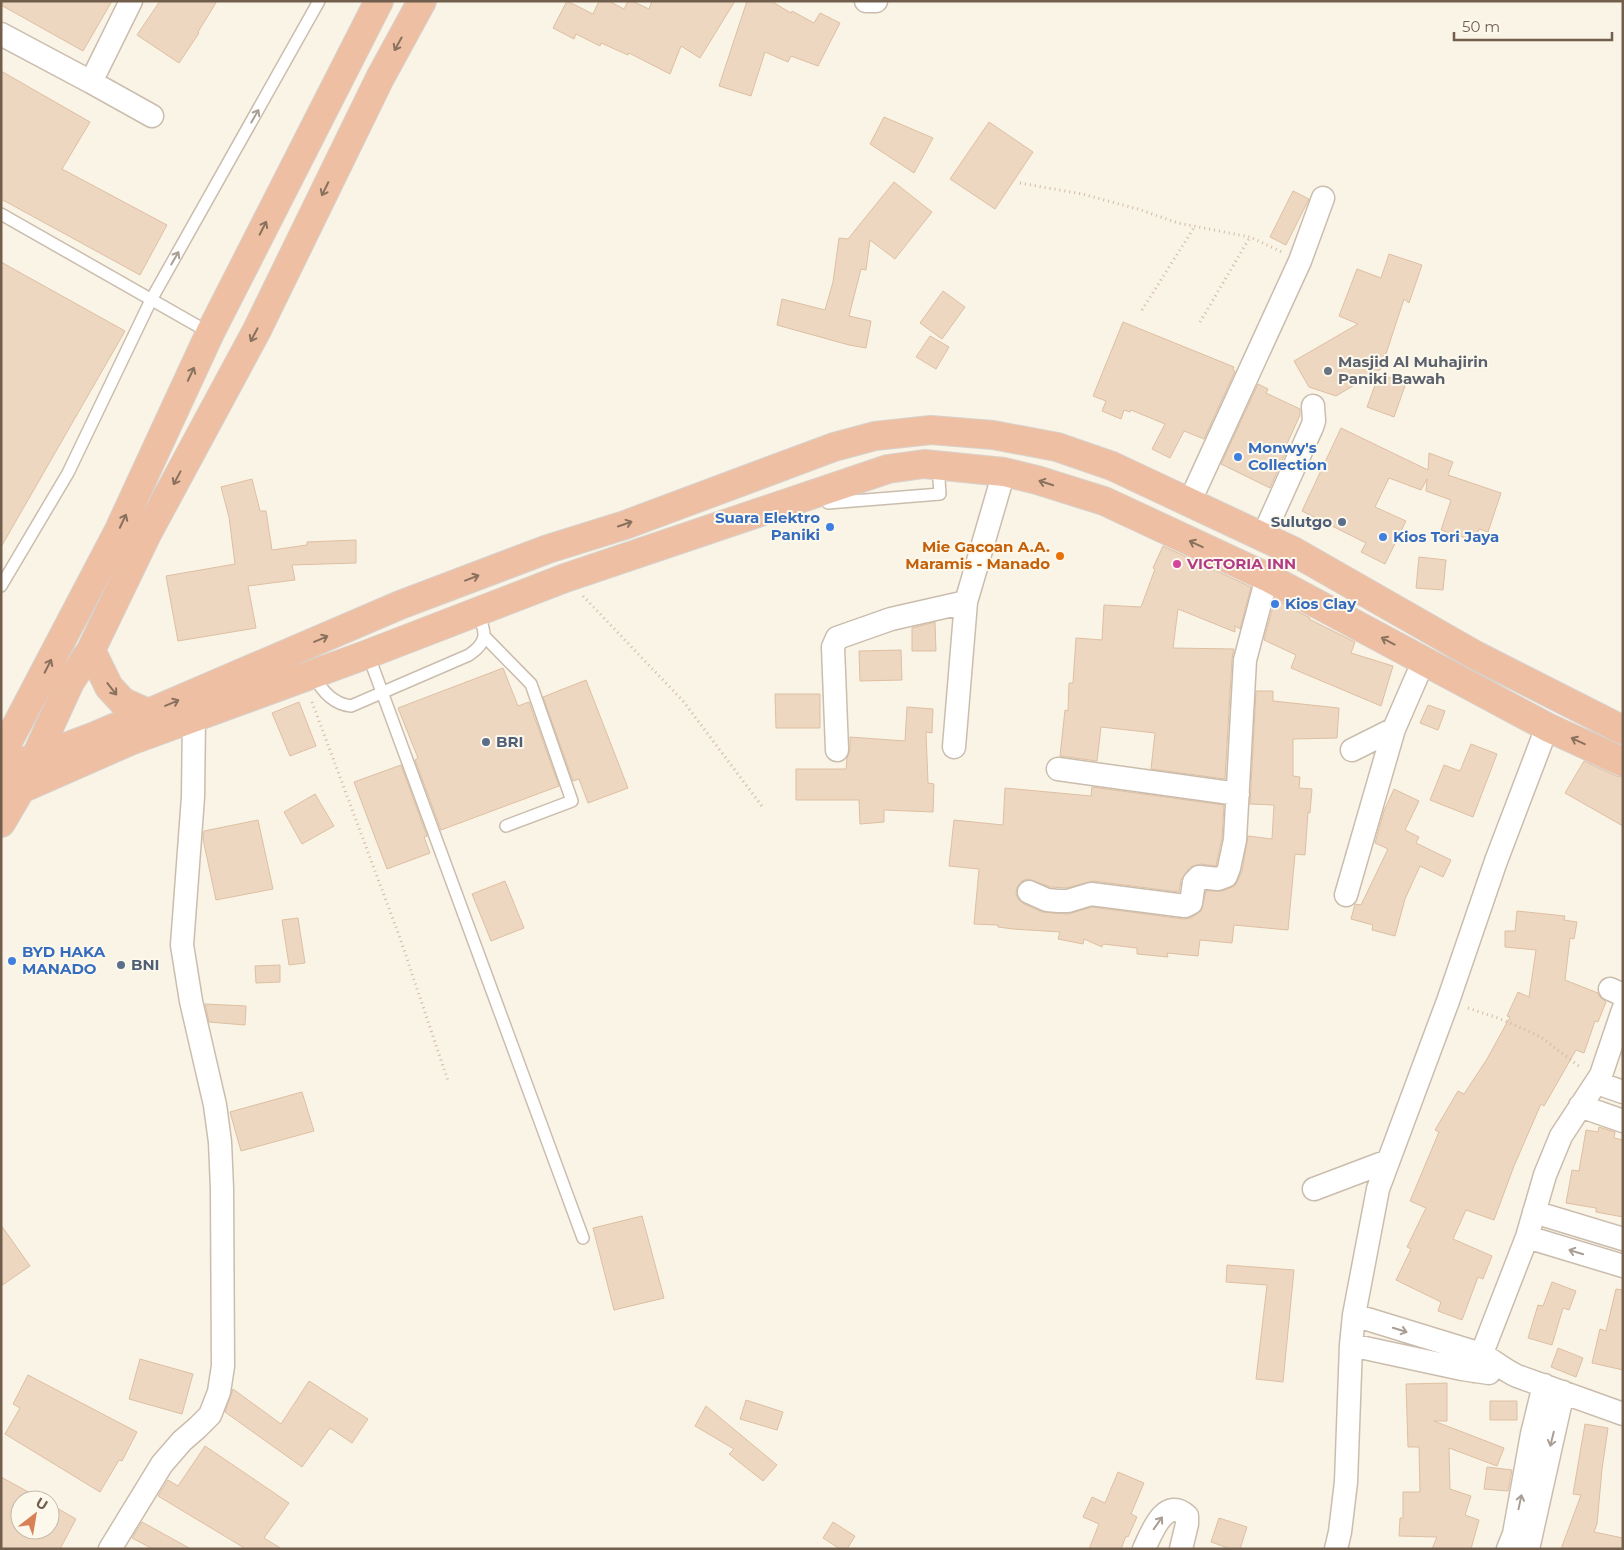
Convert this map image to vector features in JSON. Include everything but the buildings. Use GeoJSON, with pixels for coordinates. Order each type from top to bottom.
{"type":"FeatureCollection","features":[{"type":"Feature","properties":{"kind":"highway"},"geometry":{"type":"LineString","coordinates":[[1,756],[118,532],[210,333],[378,1]]}},
{"type":"Feature","properties":{"kind":"highway"},"geometry":{"type":"LineString","coordinates":[[1,822],[11,792],[34,759],[70,682],[91,650],[147,534],[256,330],[380,78],[422,1]]}},
{"type":"Feature","properties":{"kind":"highway"},"geometry":{"type":"LineString","coordinates":[[1,766],[34,759],[95,736],[400,605],[548,549],[634,522],[834,447],[875,436],[931,430],[993,434],[1057,448],[1112,466],[1293,551],[1475,655],[1623,730]]}},
{"type":"Feature","properties":{"kind":"highway"},"geometry":{"type":"LineString","coordinates":[[11,792],[130,741],[368,654],[481,624],[565,578],[888,469],[924,464],[1004,472],[1037,480],[1104,501],[1267,577],[1547,727],[1623,762]]}},
{"type":"Feature","properties":{"kind":"highway"},"geometry":{"type":"LineString","coordinates":[[91,650],[109,687],[122,702],[148,713]]}},
{"type":"Feature","properties":{"kind":"highway"},"geometry":{"type":"LineString","coordinates":[[1,722],[35,692]]}},
{"type":"Feature","properties":{"kind":"street"},"geometry":{"type":"LineString","coordinates":[[91,82],[131,1]]}},
{"type":"Feature","properties":{"kind":"street"},"geometry":{"type":"LineString","coordinates":[[866,1],[876,1]]}},
{"type":"Feature","properties":{"kind":"street"},"geometry":{"type":"LineString","coordinates":[[1,34],[152,116]]}},
{"type":"Feature","properties":{"kind":"street"},"geometry":{"type":"LineString","coordinates":[[1190,501],[1300,261],[1323,198]]}},
{"type":"Feature","properties":{"kind":"street"},"geometry":{"type":"LineString","coordinates":[[1263,536],[1312,427],[1314,406]]}},
{"type":"Feature","properties":{"kind":"street"},"geometry":{"type":"LineString","coordinates":[[954,747],[966,602],[1004,472]]}},
{"type":"Feature","properties":{"kind":"street"},"geometry":{"type":"LineString","coordinates":[[1028,892],[1036,896],[1058,901],[1068,901],[1091,894],[1177,906],[1189,905],[1193,899],[1193,886],[1196,879],[1202,877],[1222,878],[1228,873],[1234,848],[1245,660],[1267,577]]}},
{"type":"Feature","properties":{"kind":"street"},"geometry":{"type":"LineString","coordinates":[[837,750],[833,647],[837,638],[891,619],[966,602]]}},
{"type":"Feature","properties":{"kind":"street"},"geometry":{"type":"LineString","coordinates":[[1346,895],[1394,730],[1424,660]]}},
{"type":"Feature","properties":{"kind":"street"},"geometry":{"type":"LineString","coordinates":[[110,1549],[162,1464],[182,1441],[210,1414],[219,1392],[223,1366],[220,1142],[215,1105],[191,1001],[182,945],[193,797],[194,718]]}},
{"type":"Feature","properties":{"kind":"street"},"geometry":{"type":"LineString","coordinates":[[1336,1549],[1346,1482],[1350,1345],[1376,1197],[1448,1001],[1496,861],[1547,727]]}},
{"type":"Feature","properties":{"kind":"street"},"geometry":{"type":"LineString","coordinates":[[1352,750],[1394,730]]}},
{"type":"Feature","properties":{"kind":"street"},"geometry":{"type":"LineString","coordinates":[[1058,769],[1238,794]]}},
{"type":"Feature","properties":{"kind":"street"},"geometry":{"type":"LineString","coordinates":[[1478,1362],[1527,1237],[1545,1174],[1561,1136],[1597,1084],[1606,1066],[1623,1010]]}},
{"type":"Feature","properties":{"kind":"street"},"geometry":{"type":"LineString","coordinates":[[1597,1084],[1623,1092]]}},
{"type":"Feature","properties":{"kind":"street"},"geometry":{"type":"LineString","coordinates":[[1580,1106],[1623,1121]]}},
{"type":"Feature","properties":{"kind":"street"},"geometry":{"type":"LineString","coordinates":[[1314,1189],[1388,1161]]}},
{"type":"Feature","properties":{"kind":"street"},"geometry":{"type":"LineString","coordinates":[[1534,1212],[1623,1240]]}},
{"type":"Feature","properties":{"kind":"street"},"geometry":{"type":"LineString","coordinates":[[1527,1237],[1623,1266]]}},
{"type":"Feature","properties":{"kind":"street"},"geometry":{"type":"LineString","coordinates":[[1354,1315],[1478,1362]]}},
{"type":"Feature","properties":{"kind":"street"},"geometry":{"type":"LineString","coordinates":[[1350,1345],[1478,1362],[1496,1362],[1505,1370],[1623,1414]]}},
{"type":"Feature","properties":{"kind":"street"},"geometry":{"type":"LineString","coordinates":[[1508,1549],[1515,1525],[1532,1434],[1554,1388]]}},
{"type":"Feature","properties":{"kind":"street"},"geometry":{"type":"LineString","coordinates":[[1528,1549],[1554,1388]]}},
{"type":"Feature","properties":{"kind":"street"},"geometry":{"type":"LineString","coordinates":[[1144,1549],[1156,1522],[1164,1514],[1173,1510],[1182,1511],[1187,1516],[1181,1549]]}},
{"type":"Feature","properties":{"kind":"lane"},"geometry":{"type":"LineString","coordinates":[[1,586],[68,473],[151,300],[318,1]]}},
{"type":"Feature","properties":{"kind":"lane"},"geometry":{"type":"LineString","coordinates":[[1,214],[210,333]]}},
{"type":"Feature","properties":{"kind":"lane"},"geometry":{"type":"LineString","coordinates":[[828,504],[940,494],[938,466]]}},
{"type":"Feature","properties":{"kind":"lane"},"geometry":{"type":"LineString","coordinates":[[308,676],[327,695],[344,705],[351,706],[468,655],[483,644],[481,624]]}},
{"type":"Feature","properties":{"kind":"lane"},"geometry":{"type":"LineString","coordinates":[[481,624],[531,684],[572,801],[506,826]]}},
{"type":"Feature","properties":{"kind":"lane"},"geometry":{"type":"LineString","coordinates":[[368,654],[583,1238]]}},
{"type":"Feature","properties":{"kind":"path"},"geometry":{"type":"LineString","coordinates":[[1020,183],[1082,194],[1138,209],[1178,223],[1250,236],[1300,261]]}},
{"type":"Feature","properties":{"kind":"path"},"geometry":{"type":"LineString","coordinates":[[1142,310],[1195,226]]}},
{"type":"Feature","properties":{"kind":"path"},"geometry":{"type":"LineString","coordinates":[[1200,322],[1250,236]]}},
{"type":"Feature","properties":{"kind":"path"},"geometry":{"type":"LineString","coordinates":[[565,578],[630,643],[683,701],[764,809]]}},
{"type":"Feature","properties":{"kind":"path"},"geometry":{"type":"LineString","coordinates":[[308,676],[448,1081]]}},
{"type":"Feature","properties":{"kind":"path"},"geometry":{"type":"LineString","coordinates":[[1448,1001],[1498,1018],[1531,1032],[1575,1062],[1597,1084]]}},
{"type":"Feature","properties":{"kind":"place","name":"Masjid Al Muhajirin Paniki Bawah"},"geometry":{"type":"Point","coordinates":[1328,371]}},
{"type":"Feature","properties":{"kind":"place","name":"Monwy's Collection"},"geometry":{"type":"Point","coordinates":[1238,457]}},
{"type":"Feature","properties":{"kind":"place","name":"Sulutgo"},"geometry":{"type":"Point","coordinates":[1342,522]}},
{"type":"Feature","properties":{"kind":"place","name":"Suara Elektro Paniki"},"geometry":{"type":"Point","coordinates":[830,527]}},
{"type":"Feature","properties":{"kind":"place","name":"Kios Tori Jaya"},"geometry":{"type":"Point","coordinates":[1383,537]}},
{"type":"Feature","properties":{"kind":"place","name":"Mie Gacoan A.A. Maramis - Manado"},"geometry":{"type":"Point","coordinates":[1060,556]}},
{"type":"Feature","properties":{"kind":"place","name":"VICTORIA INN"},"geometry":{"type":"Point","coordinates":[1177,564]}},
{"type":"Feature","properties":{"kind":"place","name":"Kios Clay"},"geometry":{"type":"Point","coordinates":[1275,604]}},
{"type":"Feature","properties":{"kind":"place","name":"BRI"},"geometry":{"type":"Point","coordinates":[486,742]}},
{"type":"Feature","properties":{"kind":"place","name":"BYD HAKA MANADO"},"geometry":{"type":"Point","coordinates":[12,961]}},
{"type":"Feature","properties":{"kind":"place","name":"BNI"},"geometry":{"type":"Point","coordinates":[121,965]}}]}
